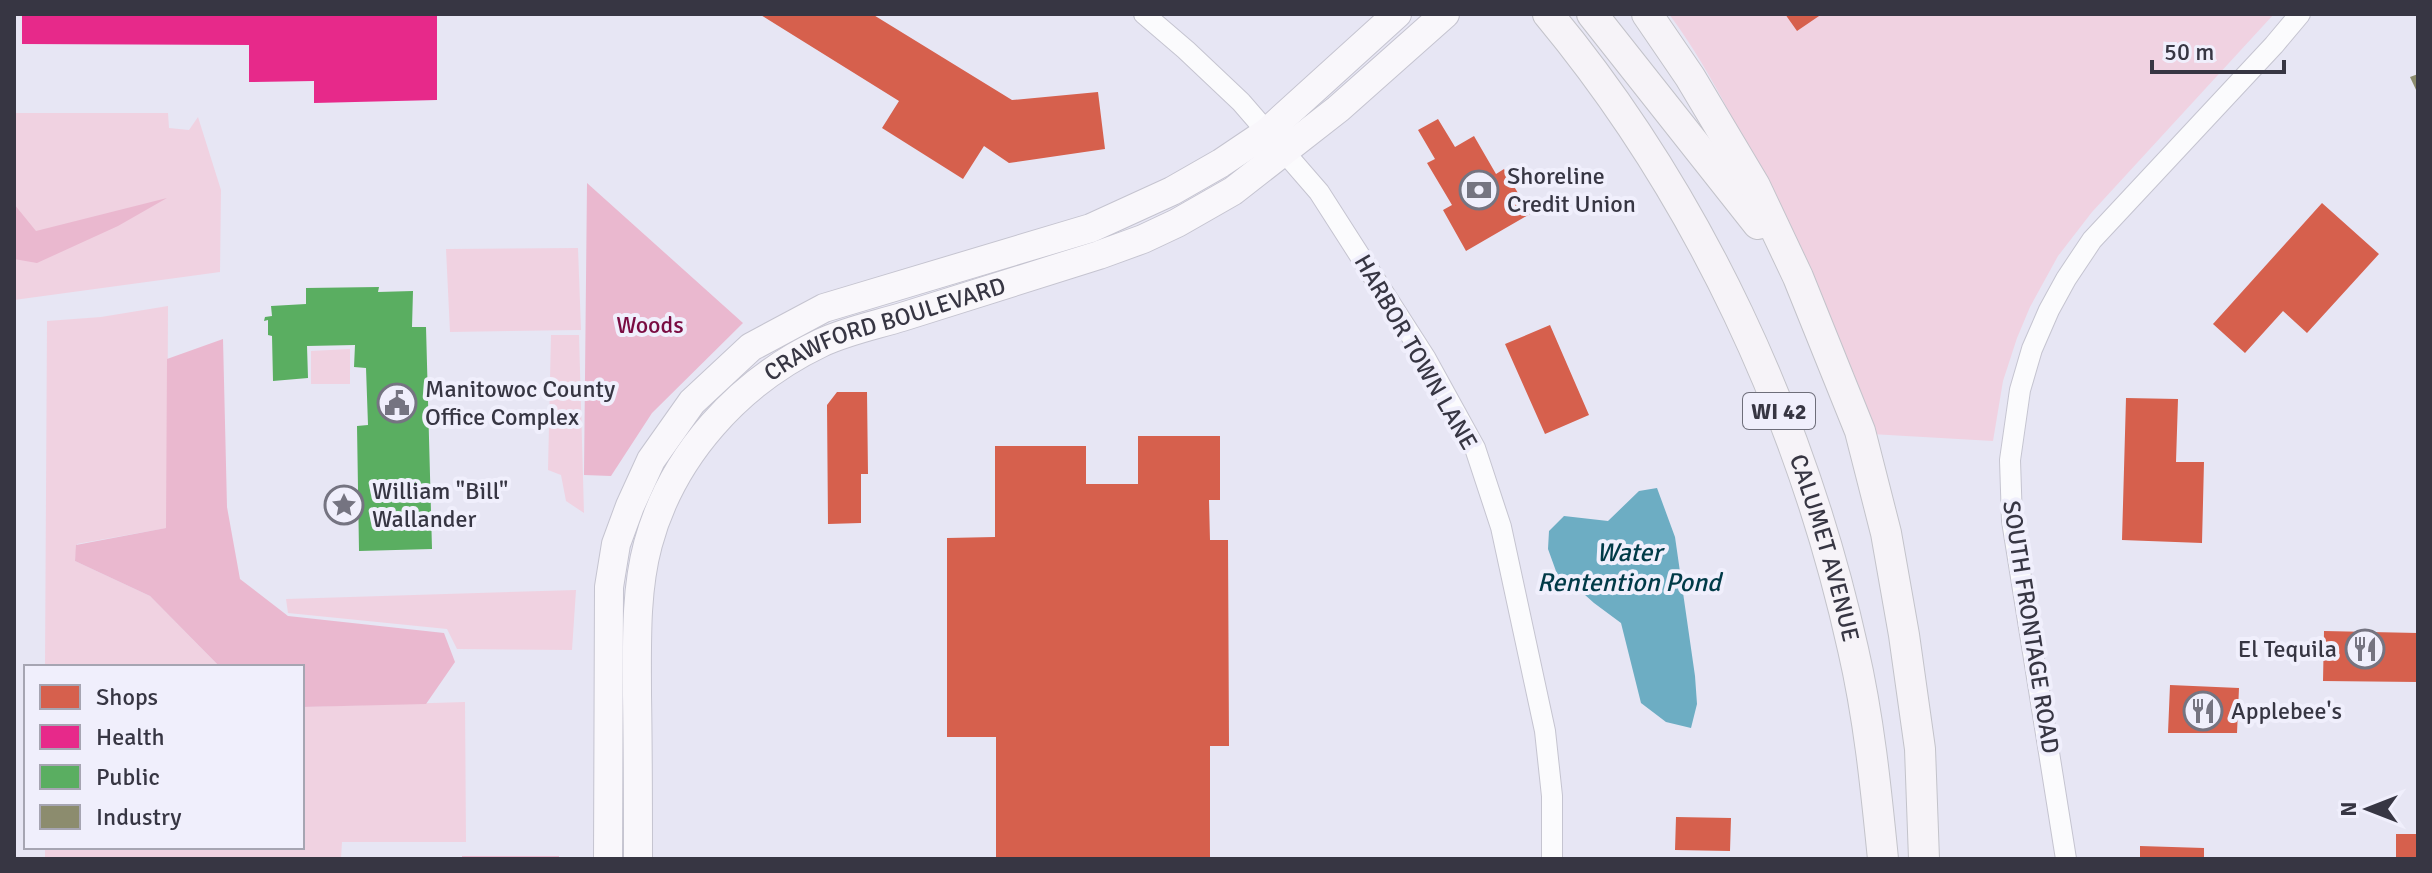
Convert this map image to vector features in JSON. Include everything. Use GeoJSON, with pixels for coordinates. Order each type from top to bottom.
{"type":"FeatureCollection","features":[{"type":"Feature","properties":{"kind":"main road","name":"CALUMET AVENUE"},"geometry":{"type":"LineString","coordinates":[[1548,14],[1626,117],[1692,224],[1730,296],[1796,450],[1829,549],[1854,651],[1872,753],[1883,859]]}},
{"type":"Feature","properties":{"kind":"main road"},"geometry":{"type":"LineString","coordinates":[[1592,14],[1798,277]]}},
{"type":"Feature","properties":{"kind":"main road","name":"WI 42"},"geometry":{"type":"LineString","coordinates":[[1647,14],[1690,77],[1755,186],[1798,277],[1859,428],[1886,533],[1904,635],[1920,749],[1924,859]]}},
{"type":"Feature","properties":{"kind":"street","name":"HARBOR TOWN LANE"},"geometry":{"type":"LineString","coordinates":[[1144,14],[1216,78],[1299,167],[1426,359],[1475,448],[1501,527],[1545,731],[1552,796],[1552,859]]}},
{"type":"Feature","properties":{"kind":"street","name":"CRAWFORD BOULEVARD"},"geometry":{"type":"LineString","coordinates":[[638,859],[638,647],[640,589],[648,544],[664,501],[683,466],[702,437],[727,409],[757,382],[824,342],[1099,255],[1153,235],[1218,201],[1397,14]]}},
{"type":"Feature","properties":{"kind":"street","name":"CRAWFORD BOULEVARD"},"geometry":{"type":"LineString","coordinates":[[608,859],[609,587],[616,544],[651,460],[692,402],[751,347],[824,308],[1091,228],[1191,181],[1235,155],[1276,142],[1358,92],[1445,14]]}},
{"type":"Feature","properties":{"kind":"street","name":"SOUTH FRONTAGE ROAD"},"geometry":{"type":"LineString","coordinates":[[2066,859],[2012,521],[2012,442],[2023,378],[2049,310],[2092,240],[2300,14]]}},
{"type":"Feature","properties":{"kind":"shaded area"},"geometry":{"type":"Polygon","coordinates":[[[1669,14],[2274,14],[2092,212],[2058,256],[2017,338],[2003,381],[1993,441],[1871,434],[1753,160],[1706,70],[1669,14]]]}},
{"type":"Feature","properties":{"kind":"shaded area"},"geometry":{"type":"Polygon","coordinates":[[[14,113],[168,113],[169,128],[189,130],[198,117],[221,190],[220,272],[14,300],[14,113]]]}},
{"type":"Feature","properties":{"kind":"shaded area"},"geometry":{"type":"Polygon","coordinates":[[[578,248],[581,330],[450,332],[446,249],[578,248]]]}},
{"type":"Feature","properties":{"kind":"shaded area"},"geometry":{"type":"Polygon","coordinates":[[[168,306],[167,528],[77,544],[75,561],[150,596],[218,665],[45,665],[47,321],[101,317],[168,306]]]}},
{"type":"Feature","properties":{"kind":"shaded area"},"geometry":{"type":"Polygon","coordinates":[[[551,335],[579,335],[584,513],[566,501],[561,475],[548,470],[551,335]]]}},
{"type":"Feature","properties":{"kind":"shaded area"},"geometry":{"type":"Polygon","coordinates":[[[350,349],[350,384],[311,384],[311,351],[350,349]]]}},
{"type":"Feature","properties":{"kind":"shaded area"},"geometry":{"type":"Polygon","coordinates":[[[576,590],[572,650],[457,649],[447,629],[288,613],[286,599],[576,590]]]}},
{"type":"Feature","properties":{"kind":"shaded area"},"geometry":{"type":"Polygon","coordinates":[[[465,702],[466,842],[342,842],[341,859],[45,859],[45,849],[304,849],[304,707],[465,702]]]}},
{"type":"Feature","properties":{"kind":"green space","name":"Woods"},"geometry":{"type":"Polygon","coordinates":[[[587,183],[743,323],[652,413],[611,476],[584,475],[587,183]]]}},
{"type":"Feature","properties":{"kind":"green space"},"geometry":{"type":"Polygon","coordinates":[[[167,198],[118,226],[37,263],[14,259],[14,204],[36,231],[167,198]]]}},
{"type":"Feature","properties":{"kind":"green space"},"geometry":{"type":"Polygon","coordinates":[[[223,339],[227,507],[240,579],[288,616],[444,633],[455,662],[426,704],[304,707],[304,665],[218,665],[150,596],[75,561],[76,545],[166,528],[167,359],[223,339]]]}},
{"type":"Feature","properties":{"kind":"green space"},"geometry":{"type":"Polygon","coordinates":[[[462,856],[559,856],[559,859],[462,859],[462,856]]]}},
{"type":"Feature","properties":{"kind":"water","name":"Water Rentention Pond"},"geometry":{"type":"Polygon","coordinates":[[[1657,488],[1675,537],[1695,676],[1697,704],[1691,728],[1666,722],[1641,703],[1621,623],[1575,586],[1561,585],[1548,549],[1549,531],[1564,516],[1608,521],[1639,491],[1657,488]]]}},
{"type":"Feature","properties":{"kind":"building: Shops"},"geometry":{"type":"Polygon","coordinates":[[[759,14],[872,14],[1012,100],[1098,92],[1105,149],[1009,163],[984,146],[963,179],[882,128],[899,101],[759,14]]]}},
{"type":"Feature","properties":{"kind":"building: Shops"},"geometry":{"type":"Polygon","coordinates":[[[1785,14],[1822,14],[1797,31],[1785,14]]]}},
{"type":"Feature","properties":{"kind":"building: Shops","name":"Shoreline Credit Union"},"geometry":{"type":"Polygon","coordinates":[[[1438,119],[1455,147],[1474,136],[1496,174],[1504,169],[1530,214],[1466,251],[1443,210],[1452,205],[1427,163],[1435,159],[1418,130],[1438,119]]]}},
{"type":"Feature","properties":{"kind":"building: Shops"},"geometry":{"type":"Polygon","coordinates":[[[2322,203],[2379,254],[2307,333],[2283,311],[2245,353],[2213,324],[2322,203]]]}},
{"type":"Feature","properties":{"kind":"building: Shops"},"geometry":{"type":"Polygon","coordinates":[[[1550,325],[1589,415],[1545,434],[1505,344],[1550,325]]]}},
{"type":"Feature","properties":{"kind":"building: Shops"},"geometry":{"type":"Polygon","coordinates":[[[837,392],[867,392],[868,474],[861,474],[861,523],[828,524],[827,405],[837,392]]]}},
{"type":"Feature","properties":{"kind":"building: Shops"},"geometry":{"type":"Polygon","coordinates":[[[2126,398],[2178,399],[2176,462],[2204,462],[2202,543],[2122,540],[2126,398]]]}},
{"type":"Feature","properties":{"kind":"building: Shops"},"geometry":{"type":"Polygon","coordinates":[[[1138,436],[1220,436],[1220,500],[1209,500],[1210,540],[1228,540],[1229,746],[1210,746],[1210,859],[996,859],[996,737],[947,737],[947,538],[995,537],[995,446],[1086,446],[1086,484],[1138,484],[1138,436]]]}},
{"type":"Feature","properties":{"kind":"building: Shops"},"geometry":{"type":"Polygon","coordinates":[[[2324,631],[2418,633],[2418,682],[2323,681],[2324,631]]]}},
{"type":"Feature","properties":{"kind":"building: Shops","name":"Applebee's"},"geometry":{"type":"Polygon","coordinates":[[[2170,685],[2239,688],[2237,733],[2168,733],[2170,685]]]}},
{"type":"Feature","properties":{"kind":"building: Shops"},"geometry":{"type":"Polygon","coordinates":[[[1676,817],[1731,818],[1730,851],[1675,850],[1676,817]]]}},
{"type":"Feature","properties":{"kind":"building: Shops"},"geometry":{"type":"Polygon","coordinates":[[[2396,834],[2418,834],[2418,859],[2396,859],[2396,834]]]}},
{"type":"Feature","properties":{"kind":"building: Shops"},"geometry":{"type":"Polygon","coordinates":[[[2140,846],[2204,848],[2204,859],[2140,859],[2140,846]]]}},
{"type":"Feature","properties":{"kind":"building: Health"},"geometry":{"type":"Polygon","coordinates":[[[22,14],[437,14],[437,100],[314,103],[314,81],[249,82],[249,45],[22,44],[22,14]]]}},
{"type":"Feature","properties":{"kind":"building: Public","name":"Manitowoc County Office Complex"},"geometry":{"type":"Polygon","coordinates":[[[379,287],[378,292],[413,291],[412,327],[426,327],[432,549],[359,551],[357,426],[368,425],[366,368],[354,367],[355,345],[307,346],[308,378],[273,381],[272,336],[268,335],[268,320],[264,321],[265,317],[272,316],[271,306],[306,304],[306,288],[379,287]]]}},
{"type":"Feature","properties":{"kind":"building: Industry"},"geometry":{"type":"Polygon","coordinates":[[[2418,74],[2418,94],[2410,77],[2418,74]]]}},
{"type":"Feature","properties":{"kind":"place","name":"Shoreline Credit Union"},"geometry":{"type":"Point","coordinates":[1479,190]}},
{"type":"Feature","properties":{"kind":"place","name":"Manitowoc County Office Complex"},"geometry":{"type":"Point","coordinates":[397,403]}},
{"type":"Feature","properties":{"kind":"place","name":"William \"Bill\" Wallander"},"geometry":{"type":"Point","coordinates":[344,505]}},
{"type":"Feature","properties":{"kind":"place","name":"El Tequila"},"geometry":{"type":"Point","coordinates":[2365,649]}},
{"type":"Feature","properties":{"kind":"place","name":"Applebee's"},"geometry":{"type":"Point","coordinates":[2203,711]}}]}
